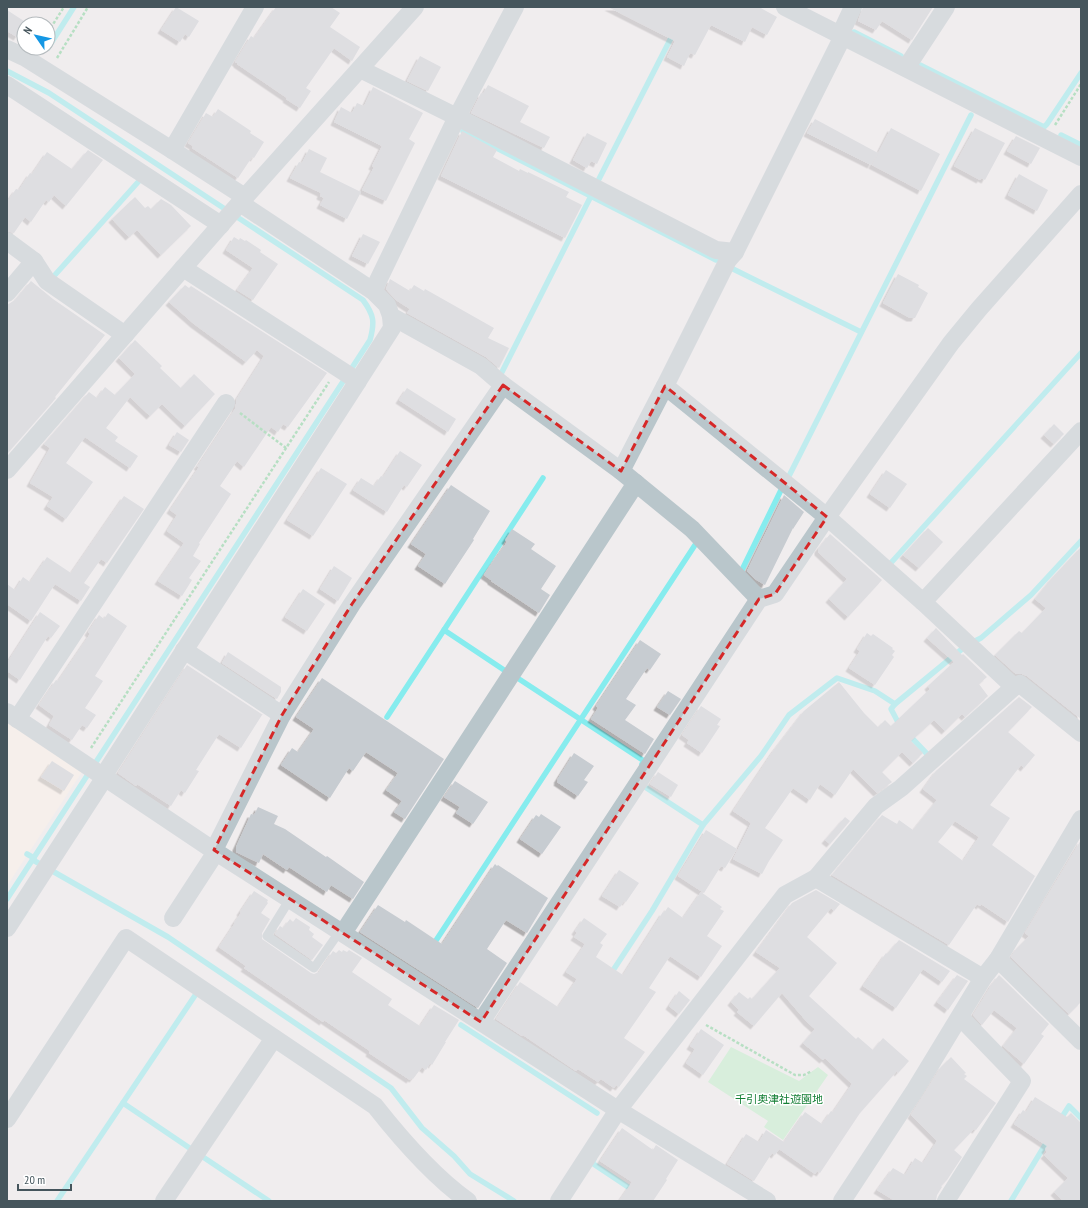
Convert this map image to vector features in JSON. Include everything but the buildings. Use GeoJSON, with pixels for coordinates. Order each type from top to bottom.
{"type":"FeatureCollection","features":[{"type":"Feature","properties":{"kind":"street"},"geometry":{"type":"LineString","coordinates":[[172,150],[255,7]]}},
{"type":"Feature","properties":{"kind":"street"},"geometry":{"type":"LineString","coordinates":[[7,470],[234,210],[415,7]]}},
{"type":"Feature","properties":{"kind":"street"},"geometry":{"type":"LineString","coordinates":[[373,291],[457,117],[515,7]]}},
{"type":"Feature","properties":{"kind":"street"},"geometry":{"type":"LineString","coordinates":[[785,7],[1081,157]]}},
{"type":"Feature","properties":{"kind":"street"},"geometry":{"type":"LineString","coordinates":[[621,471],[728,260],[735,252],[841,35],[853,7]]}},
{"type":"Feature","properties":{"kind":"street"},"geometry":{"type":"LineString","coordinates":[[906,68],[946,7]]}},
{"type":"Feature","properties":{"kind":"street"},"geometry":{"type":"LineString","coordinates":[[7,48],[24,57],[172,150],[234,210]]}},
{"type":"Feature","properties":{"kind":"street"},"geometry":{"type":"LineString","coordinates":[[360,69],[716,250],[735,252]]}},
{"type":"Feature","properties":{"kind":"street"},"geometry":{"type":"LineString","coordinates":[[7,85],[234,210],[373,291],[387,305],[391,316],[392,328],[348,374],[184,650],[7,928]]}},
{"type":"Feature","properties":{"kind":"street"},"geometry":{"type":"LineString","coordinates":[[481,1022],[759,599],[776,594],[827,517],[951,343],[979,309],[1081,194]]}},
{"type":"Feature","properties":{"kind":"street"},"geometry":{"type":"LineString","coordinates":[[7,241],[34,261],[47,281],[125,335]]}},
{"type":"Feature","properties":{"kind":"street"},"geometry":{"type":"LineString","coordinates":[[7,293],[34,261]]}},
{"type":"Feature","properties":{"kind":"street"},"geometry":{"type":"LineString","coordinates":[[183,268],[348,374]]}},
{"type":"Feature","properties":{"kind":"street"},"geometry":{"type":"LineString","coordinates":[[391,316],[481,366],[503,385],[621,471],[692,529],[759,599]]}},
{"type":"Feature","properties":{"kind":"street"},"geometry":{"type":"LineString","coordinates":[[173,918],[215,851],[282,715],[352,604],[503,385]]}},
{"type":"Feature","properties":{"kind":"street"},"geometry":{"type":"LineString","coordinates":[[665,386],[827,517],[923,602],[1014,687]]}},
{"type":"Feature","properties":{"kind":"street"},"geometry":{"type":"LineString","coordinates":[[226,403],[12,715],[104,775],[215,851],[618,1110],[767,1201]]}},
{"type":"Feature","properties":{"kind":"street"},"geometry":{"type":"LineString","coordinates":[[923,602],[1081,431]]}},
{"type":"Feature","properties":{"kind":"street"},"geometry":{"type":"LineString","coordinates":[[341,932],[636,483]]}},
{"type":"Feature","properties":{"kind":"street"},"geometry":{"type":"LineString","coordinates":[[184,650],[282,715]]}},
{"type":"Feature","properties":{"kind":"street"},"geometry":{"type":"LineString","coordinates":[[559,1201],[618,1110],[785,895],[816,878],[876,806],[901,788],[1014,687],[1020,684],[1081,733]]}},
{"type":"Feature","properties":{"kind":"street"},"geometry":{"type":"LineString","coordinates":[[842,1201],[915,1090],[983,978],[998,959],[1081,819]]}},
{"type":"Feature","properties":{"kind":"street"},"geometry":{"type":"LineString","coordinates":[[816,878],[983,978]]}},
{"type":"Feature","properties":{"kind":"street"},"geometry":{"type":"LineString","coordinates":[[7,1120],[126,938],[376,1106],[396,1133],[460,1199]]}},
{"type":"Feature","properties":{"kind":"street"},"geometry":{"type":"LineString","coordinates":[[998,959],[1081,1041]]}},
{"type":"Feature","properties":{"kind":"street"},"geometry":{"type":"LineString","coordinates":[[946,1201],[1022,1081],[960,1017]]}},
{"type":"Feature","properties":{"kind":"street"},"geometry":{"type":"LineString","coordinates":[[164,1201],[274,1038]]}},
{"type":"Feature","properties":{"kind":"lane"},"geometry":{"type":"LineString","coordinates":[[290,899],[267,936],[314,968],[341,932]]}},
{"type":"Feature","properties":{"kind":"path"},"geometry":{"type":"LineString","coordinates":[[56,20],[64,7]]}},
{"type":"Feature","properties":{"kind":"path"},"geometry":{"type":"LineString","coordinates":[[48,72],[88,7]]}},
{"type":"Feature","properties":{"kind":"path"},"geometry":{"type":"LineString","coordinates":[[1046,139],[1081,84]]}},
{"type":"Feature","properties":{"kind":"path"},"geometry":{"type":"LineString","coordinates":[[84,762],[286,448],[348,374]]}},
{"type":"Feature","properties":{"kind":"path"},"geometry":{"type":"LineString","coordinates":[[226,403],[286,448]]}},
{"type":"Feature","properties":{"kind":"path"},"geometry":{"type":"LineString","coordinates":[[690,1016],[795,1075],[804,1075],[812,1071]]}},
{"type":"Feature","properties":{"kind":"highlighted area"},"geometry":{"type":"Polygon","coordinates":[[[503,385],[621,471],[665,386],[827,517],[775,594],[759,599],[481,1022],[214,850],[282,715],[352,604],[503,385]]]}},
{"type":"Feature","properties":{"kind":"shaded area"},"geometry":{"type":"Polygon","coordinates":[[[7,722],[82,772],[7,886],[7,722]]]}},
{"type":"Feature","properties":{"kind":"green space","name":"千引奥津社遊園地"},"geometry":{"type":"Polygon","coordinates":[[[731,1047],[799,1081],[818,1067],[828,1075],[783,1140],[764,1127],[768,1121],[708,1082],[731,1047]]]}},
{"type":"Feature","properties":{"kind":"waterway"},"geometry":{"type":"LineString","coordinates":[[56,35],[74,7]]}},
{"type":"Feature","properties":{"kind":"waterway"},"geometry":{"type":"LineString","coordinates":[[599,179],[674,32]]}},
{"type":"Feature","properties":{"kind":"waterway"},"geometry":{"type":"LineString","coordinates":[[854,32],[901,56]]}},
{"type":"Feature","properties":{"kind":"waterway"},"geometry":{"type":"LineString","coordinates":[[920,65],[1044,127],[1081,73]]}},
{"type":"Feature","properties":{"kind":"waterway"},"geometry":{"type":"LineString","coordinates":[[7,71],[49,93],[363,300],[369,310],[373,323],[370,340],[7,899]]}},
{"type":"Feature","properties":{"kind":"waterway"},"geometry":{"type":"LineString","coordinates":[[788,478],[971,115]]}},
{"type":"Feature","properties":{"kind":"waterway"},"geometry":{"type":"LineString","coordinates":[[463,131],[716,260]]}},
{"type":"Feature","properties":{"kind":"waterway"},"geometry":{"type":"LineString","coordinates":[[1061,135],[1081,145]]}},
{"type":"Feature","properties":{"kind":"waterway"},"geometry":{"type":"LineString","coordinates":[[54,276],[139,181]]}},
{"type":"Feature","properties":{"kind":"waterway"},"geometry":{"type":"LineString","coordinates":[[502,372],[591,196]]}},
{"type":"Feature","properties":{"kind":"waterway"},"geometry":{"type":"LineString","coordinates":[[731,268],[861,332]]}},
{"type":"Feature","properties":{"kind":"waterway"},"geometry":{"type":"LineString","coordinates":[[889,565],[1081,353]]}},
{"type":"Feature","properties":{"kind":"waterway"},"geometry":{"type":"LineString","coordinates":[[444,630],[543,478]]}},
{"type":"Feature","properties":{"kind":"waterway"},"geometry":{"type":"LineString","coordinates":[[740,574],[783,486]]}},
{"type":"Feature","properties":{"kind":"waterway"},"geometry":{"type":"LineString","coordinates":[[973,642],[981,638],[1031,595],[1081,541]]}},
{"type":"Feature","properties":{"kind":"waterway"},"geometry":{"type":"LineString","coordinates":[[433,945],[695,545]]}},
{"type":"Feature","properties":{"kind":"waterway"},"geometry":{"type":"LineString","coordinates":[[387,717],[444,630],[507,672]]}},
{"type":"Feature","properties":{"kind":"waterway"},"geometry":{"type":"LineString","coordinates":[[703,825],[761,756],[789,715],[837,678],[875,691],[895,704],[962,649]]}},
{"type":"Feature","properties":{"kind":"waterway"},"geometry":{"type":"LineString","coordinates":[[519,679],[644,761],[642,764]]}},
{"type":"Feature","properties":{"kind":"waterway"},"geometry":{"type":"LineString","coordinates":[[895,704],[891,709],[900,726]]}},
{"type":"Feature","properties":{"kind":"waterway"},"geometry":{"type":"LineString","coordinates":[[909,735],[929,756]]}},
{"type":"Feature","properties":{"kind":"waterway"},"geometry":{"type":"LineString","coordinates":[[610,975],[652,911],[703,825],[645,787]]}},
{"type":"Feature","properties":{"kind":"waterway"},"geometry":{"type":"LineString","coordinates":[[27,854],[34,858]]}},
{"type":"Feature","properties":{"kind":"waterway"},"geometry":{"type":"LineString","coordinates":[[33,860],[168,937],[391,1088],[422,1128],[454,1156],[470,1174],[514,1201]]}},
{"type":"Feature","properties":{"kind":"waterway"},"geometry":{"type":"LineString","coordinates":[[57,1201],[196,994]]}},
{"type":"Feature","properties":{"kind":"waterway"},"geometry":{"type":"LineString","coordinates":[[461,1025],[597,1113]]}},
{"type":"Feature","properties":{"kind":"waterway"},"geometry":{"type":"LineString","coordinates":[[123,1103],[191,1149]]}},
{"type":"Feature","properties":{"kind":"waterway"},"geometry":{"type":"LineString","coordinates":[[1060,1120],[1069,1106],[1081,1118]]}},
{"type":"Feature","properties":{"kind":"waterway"},"geometry":{"type":"LineString","coordinates":[[1011,1201],[1048,1140]]}},
{"type":"Feature","properties":{"kind":"waterway"},"geometry":{"type":"LineString","coordinates":[[203,1157],[269,1201]]}},
{"type":"Feature","properties":{"kind":"waterway"},"geometry":{"type":"LineString","coordinates":[[594,1159],[592,1163],[634,1191]]}}]}
